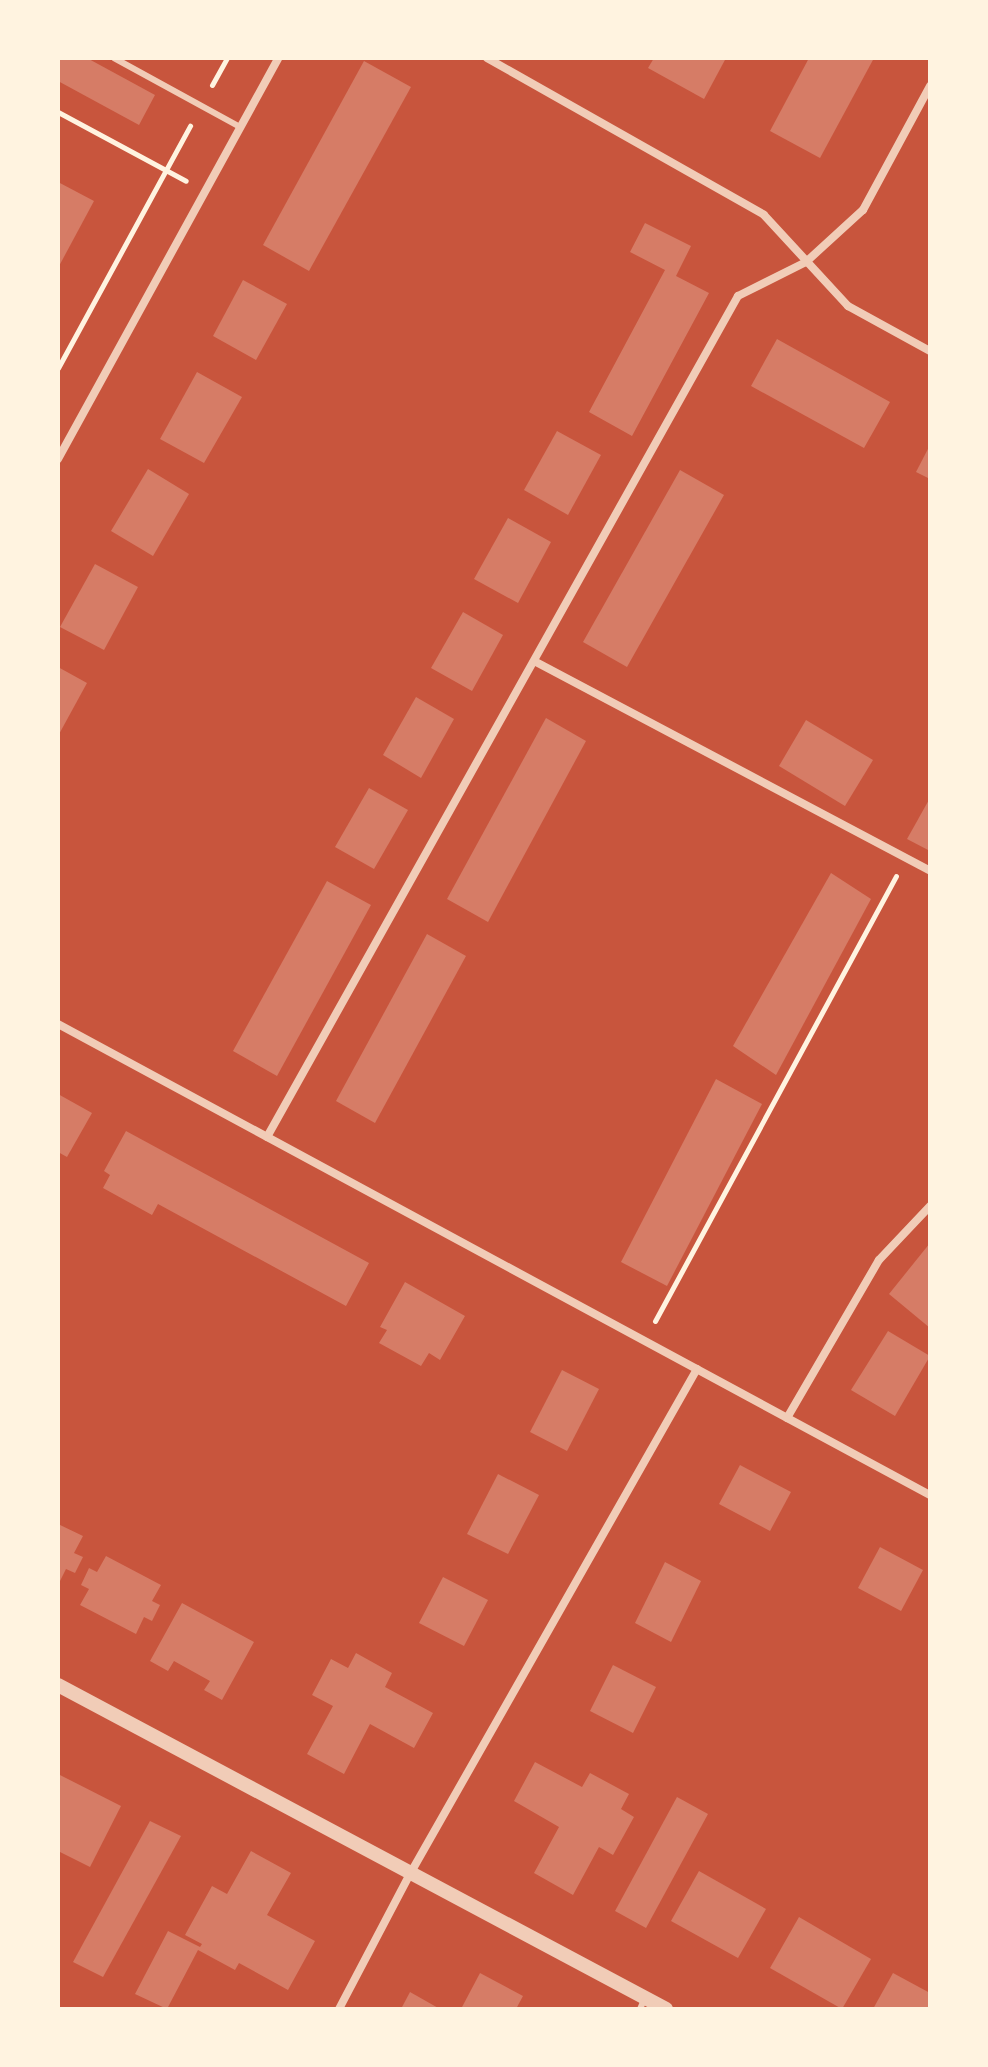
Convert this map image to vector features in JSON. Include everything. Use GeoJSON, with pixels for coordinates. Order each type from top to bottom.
{"type":"FeatureCollection","features":[{"type":"Feature","properties":{"kind":"street"},"geometry":{"type":"LineString","coordinates":[[58,459],[278,58]]}},
{"type":"Feature","properties":{"kind":"street"},"geometry":{"type":"LineString","coordinates":[[487,58],[764,215],[848,306],[930,351]]}},
{"type":"Feature","properties":{"kind":"street"},"geometry":{"type":"LineString","coordinates":[[267,1137],[536,662],[738,296],[806,262],[863,210],[930,86]]}},
{"type":"Feature","properties":{"kind":"street"},"geometry":{"type":"LineString","coordinates":[[536,662],[930,871]]}},
{"type":"Feature","properties":{"kind":"street"},"geometry":{"type":"LineString","coordinates":[[58,1024],[930,1495]]}},
{"type":"Feature","properties":{"kind":"street"},"geometry":{"type":"LineString","coordinates":[[787,1418],[879,1260],[930,1206]]}},
{"type":"Feature","properties":{"kind":"street"},"geometry":{"type":"LineString","coordinates":[[339,2009],[410,1874],[697,1369]]}},
{"type":"Feature","properties":{"kind":"street"},"geometry":{"type":"LineString","coordinates":[[58,1685],[410,1874],[643,2004],[666,2009]]}},
{"type":"Feature","properties":{"kind":"lane"},"geometry":{"type":"LineString","coordinates":[[114,58],[240,127]]}},
{"type":"Feature","properties":{"kind":"path"},"geometry":{"type":"LineString","coordinates":[[58,368],[227,58]]}},
{"type":"Feature","properties":{"kind":"path"},"geometry":{"type":"LineString","coordinates":[[58,112],[205,191]]}},
{"type":"Feature","properties":{"kind":"path"},"geometry":{"type":"LineString","coordinates":[[644,1341],[906,858]]}},
{"type":"Feature","properties":{"kind":"building"},"geometry":{"type":"Polygon","coordinates":[[[58,58],[87,58],[155,95],[139,125],[58,81],[58,58]]]}},
{"type":"Feature","properties":{"kind":"building"},"geometry":{"type":"Polygon","coordinates":[[[654,58],[726,58],[704,99],[648,68],[654,58]]]}},
{"type":"Feature","properties":{"kind":"building"},"geometry":{"type":"Polygon","coordinates":[[[809,58],[874,58],[820,158],[770,131],[809,58]]]}},
{"type":"Feature","properties":{"kind":"building"},"geometry":{"type":"Polygon","coordinates":[[[364,61],[411,87],[309,271],[263,245],[364,61]]]}},
{"type":"Feature","properties":{"kind":"building"},"geometry":{"type":"Polygon","coordinates":[[[58,182],[94,201],[58,268],[58,182]]]}},
{"type":"Feature","properties":{"kind":"building"},"geometry":{"type":"Polygon","coordinates":[[[645,223],[691,246],[676,276],[709,293],[632,436],[589,412],[665,270],[630,252],[645,223]]]}},
{"type":"Feature","properties":{"kind":"building"},"geometry":{"type":"Polygon","coordinates":[[[243,280],[287,304],[256,360],[213,336],[243,280]]]}},
{"type":"Feature","properties":{"kind":"building"},"geometry":{"type":"Polygon","coordinates":[[[777,339],[890,402],[864,448],[751,386],[777,339]]]}},
{"type":"Feature","properties":{"kind":"building"},"geometry":{"type":"Polygon","coordinates":[[[197,372],[242,397],[204,463],[160,439],[197,372]]]}},
{"type":"Feature","properties":{"kind":"building"},"geometry":{"type":"Polygon","coordinates":[[[557,431],[601,455],[568,515],[524,490],[557,431]]]}},
{"type":"Feature","properties":{"kind":"building"},"geometry":{"type":"Polygon","coordinates":[[[930,445],[930,479],[916,472],[930,445]]]}},
{"type":"Feature","properties":{"kind":"building"},"geometry":{"type":"Polygon","coordinates":[[[148,469],[189,494],[153,556],[111,531],[148,469]]]}},
{"type":"Feature","properties":{"kind":"building"},"geometry":{"type":"Polygon","coordinates":[[[680,470],[724,495],[627,667],[583,642],[680,470]]]}},
{"type":"Feature","properties":{"kind":"building"},"geometry":{"type":"Polygon","coordinates":[[[508,518],[551,542],[518,603],[474,579],[508,518]]]}},
{"type":"Feature","properties":{"kind":"building"},"geometry":{"type":"Polygon","coordinates":[[[95,564],[138,587],[104,650],[60,627],[95,564]]]}},
{"type":"Feature","properties":{"kind":"building"},"geometry":{"type":"Polygon","coordinates":[[[463,612],[503,635],[472,691],[431,668],[463,612]]]}},
{"type":"Feature","properties":{"kind":"building"},"geometry":{"type":"Polygon","coordinates":[[[58,667],[87,683],[58,736],[58,667]]]}},
{"type":"Feature","properties":{"kind":"building"},"geometry":{"type":"Polygon","coordinates":[[[416,697],[454,719],[421,778],[383,755],[416,697]]]}},
{"type":"Feature","properties":{"kind":"building"},"geometry":{"type":"Polygon","coordinates":[[[546,718],[586,741],[488,922],[447,899],[546,718]]]}},
{"type":"Feature","properties":{"kind":"building"},"geometry":{"type":"Polygon","coordinates":[[[806,720],[873,760],[845,806],[779,766],[806,720]]]}},
{"type":"Feature","properties":{"kind":"building"},"geometry":{"type":"Polygon","coordinates":[[[369,788],[408,810],[374,869],[335,847],[369,788]]]}},
{"type":"Feature","properties":{"kind":"building"},"geometry":{"type":"Polygon","coordinates":[[[930,798],[930,851],[907,839],[930,798]]]}},
{"type":"Feature","properties":{"kind":"building"},"geometry":{"type":"Polygon","coordinates":[[[831,873],[871,899],[776,1075],[733,1046],[831,873]]]}},
{"type":"Feature","properties":{"kind":"building"},"geometry":{"type":"Polygon","coordinates":[[[327,881],[371,905],[277,1076],[233,1051],[327,881]]]}},
{"type":"Feature","properties":{"kind":"building"},"geometry":{"type":"Polygon","coordinates":[[[427,934],[466,956],[375,1123],[336,1101],[427,934]]]}},
{"type":"Feature","properties":{"kind":"building"},"geometry":{"type":"Polygon","coordinates":[[[716,1079],[762,1104],[667,1286],[621,1262],[716,1079]]]}},
{"type":"Feature","properties":{"kind":"building"},"geometry":{"type":"Polygon","coordinates":[[[58,1094],[92,1113],[67,1157],[58,1152],[58,1094]]]}},
{"type":"Feature","properties":{"kind":"building"},"geometry":{"type":"Polygon","coordinates":[[[126,1131],[369,1263],[346,1306],[158,1204],[152,1215],[103,1188],[110,1175],[104,1171],[126,1131]]]}},
{"type":"Feature","properties":{"kind":"building"},"geometry":{"type":"Polygon","coordinates":[[[930,1243],[930,1328],[889,1294],[930,1243]]]}},
{"type":"Feature","properties":{"kind":"building"},"geometry":{"type":"Polygon","coordinates":[[[405,1282],[465,1316],[440,1360],[429,1353],[421,1366],[379,1343],[387,1330],[380,1327],[405,1282]]]}},
{"type":"Feature","properties":{"kind":"building"},"geometry":{"type":"Polygon","coordinates":[[[888,1331],[930,1356],[895,1416],[851,1390],[888,1331]]]}},
{"type":"Feature","properties":{"kind":"building"},"geometry":{"type":"Polygon","coordinates":[[[562,1370],[599,1389],[567,1451],[530,1432],[562,1370]]]}},
{"type":"Feature","properties":{"kind":"building"},"geometry":{"type":"Polygon","coordinates":[[[740,1465],[791,1492],[770,1531],[719,1504],[740,1465]]]}},
{"type":"Feature","properties":{"kind":"building"},"geometry":{"type":"Polygon","coordinates":[[[498,1474],[539,1495],[508,1554],[467,1534],[498,1474]]]}},
{"type":"Feature","properties":{"kind":"building"},"geometry":{"type":"Polygon","coordinates":[[[58,1524],[83,1536],[74,1553],[83,1557],[75,1573],[66,1569],[58,1585],[58,1524]]]}},
{"type":"Feature","properties":{"kind":"building"},"geometry":{"type":"Polygon","coordinates":[[[880,1547],[923,1570],[901,1611],[858,1588],[880,1547]]]}},
{"type":"Feature","properties":{"kind":"building"},"geometry":{"type":"Polygon","coordinates":[[[106,1556],[161,1585],[152,1601],[160,1605],[152,1621],[144,1617],[136,1634],[80,1605],[89,1589],[81,1585],[89,1568],[97,1572],[106,1556]]]}},
{"type":"Feature","properties":{"kind":"building"},"geometry":{"type":"Polygon","coordinates":[[[665,1562],[701,1581],[671,1642],[635,1623],[665,1562]]]}},
{"type":"Feature","properties":{"kind":"building"},"geometry":{"type":"Polygon","coordinates":[[[443,1577],[488,1600],[464,1646],[419,1623],[443,1577]]]}},
{"type":"Feature","properties":{"kind":"building"},"geometry":{"type":"Polygon","coordinates":[[[182,1603],[254,1642],[222,1700],[204,1690],[210,1681],[174,1661],[168,1671],[150,1661],[182,1603]]]}},
{"type":"Feature","properties":{"kind":"building"},"geometry":{"type":"Polygon","coordinates":[[[356,1653],[392,1673],[385,1687],[433,1713],[414,1748],[370,1724],[344,1774],[307,1754],[333,1706],[312,1695],[331,1659],[348,1668],[356,1653]]]}},
{"type":"Feature","properties":{"kind":"building"},"geometry":{"type":"Polygon","coordinates":[[[613,1665],[656,1687],[633,1733],[590,1711],[613,1665]]]}},
{"type":"Feature","properties":{"kind":"building"},"geometry":{"type":"Polygon","coordinates":[[[535,1762],[582,1787],[590,1773],[629,1794],[621,1809],[634,1817],[613,1855],[599,1847],[573,1895],[534,1873],[559,1827],[514,1801],[535,1762]]]}},
{"type":"Feature","properties":{"kind":"building"},"geometry":{"type":"Polygon","coordinates":[[[58,1774],[121,1806],[90,1867],[58,1851],[58,1774]]]}},
{"type":"Feature","properties":{"kind":"building"},"geometry":{"type":"Polygon","coordinates":[[[677,1797],[708,1814],[646,1928],[615,1911],[677,1797]]]}},
{"type":"Feature","properties":{"kind":"building"},"geometry":{"type":"Polygon","coordinates":[[[150,1821],[181,1836],[103,1977],[73,1962],[150,1821]]]}},
{"type":"Feature","properties":{"kind":"building"},"geometry":{"type":"Polygon","coordinates":[[[251,1851],[291,1873],[267,1915],[315,1941],[288,1990],[239,1963],[235,1970],[198,1950],[167,2009],[135,1994],[168,1931],[200,1947],[202,1944],[185,1935],[212,1886],[227,1894],[251,1851]]]}},
{"type":"Feature","properties":{"kind":"building"},"geometry":{"type":"Polygon","coordinates":[[[699,1871],[766,1909],[738,1958],[671,1921],[699,1871]]]}},
{"type":"Feature","properties":{"kind":"building"},"geometry":{"type":"Polygon","coordinates":[[[799,1917],[871,1959],[842,2009],[770,1968],[799,1917]]]}},
{"type":"Feature","properties":{"kind":"building"},"geometry":{"type":"Polygon","coordinates":[[[480,1973],[523,1996],[516,2009],[461,2009],[480,1973]]]}},
{"type":"Feature","properties":{"kind":"building"},"geometry":{"type":"Polygon","coordinates":[[[893,1973],[930,1993],[930,2009],[873,2009],[893,1973]]]}},
{"type":"Feature","properties":{"kind":"building"},"geometry":{"type":"Polygon","coordinates":[[[410,1992],[440,2009],[401,2009],[410,1992]]]}}]}
